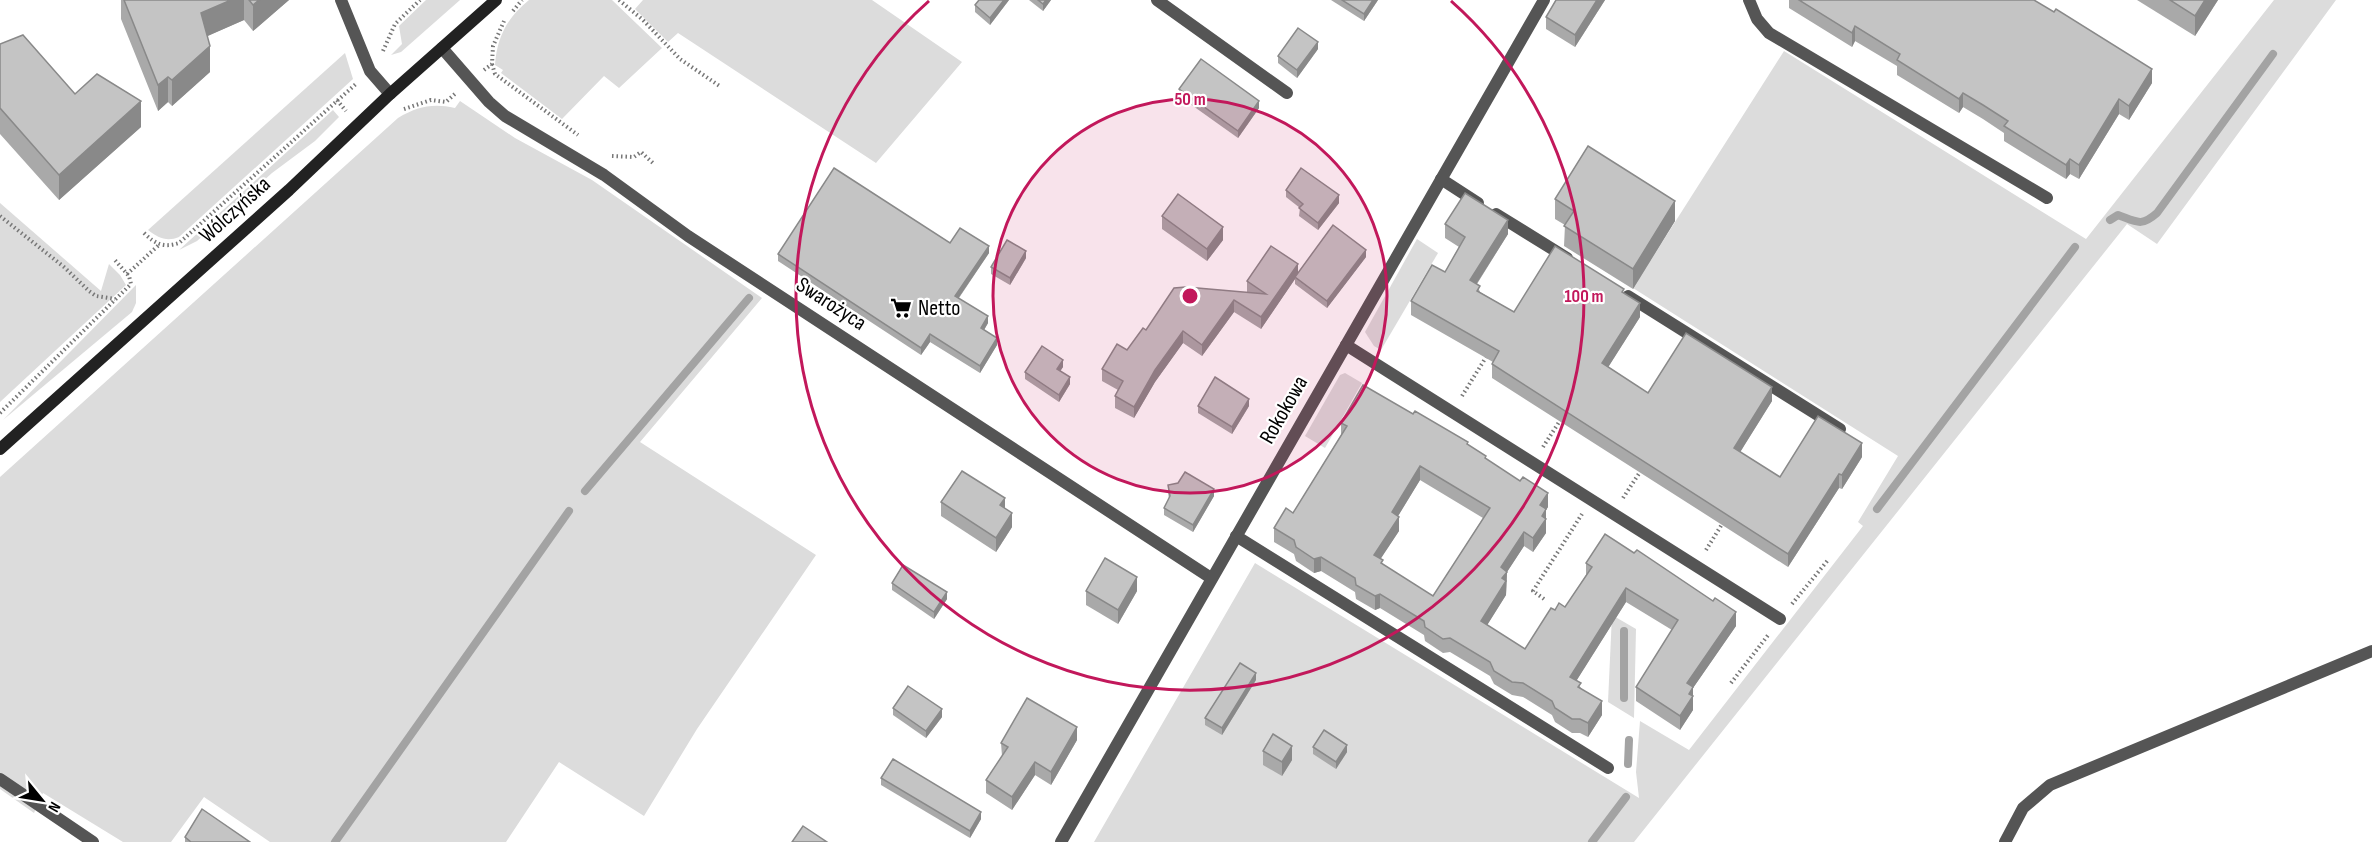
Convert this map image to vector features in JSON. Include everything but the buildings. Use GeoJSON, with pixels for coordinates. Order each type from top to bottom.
{"type":"FeatureCollection","features":[{"type":"Feature","properties":{"kind":"main road","name":"Wólczyńska"},"geometry":{"type":"LineString","coordinates":[[0,449],[496,0]]}},
{"type":"Feature","properties":{"kind":"street"},"geometry":{"type":"LineString","coordinates":[[341,0],[370,71],[390,94]]}},
{"type":"Feature","properties":{"kind":"street"},"geometry":{"type":"LineString","coordinates":[[1157,0],[1287,93]]}},
{"type":"Feature","properties":{"kind":"street","name":"Rokokowa"},"geometry":{"type":"LineString","coordinates":[[1061,842],[1544,0]]}},
{"type":"Feature","properties":{"kind":"street"},"geometry":{"type":"LineString","coordinates":[[1749,0],[1757,18],[1768,33],[2047,198]]}},
{"type":"Feature","properties":{"kind":"street","name":"Swarożyca"},"geometry":{"type":"LineString","coordinates":[[442,48],[489,102],[505,116],[604,175],[688,236],[1211,578]]}},
{"type":"Feature","properties":{"kind":"street"},"geometry":{"type":"LineString","coordinates":[[1441,179],[1579,266]]}},
{"type":"Feature","properties":{"kind":"street"},"geometry":{"type":"LineString","coordinates":[[1619,291],[1840,429]]}},
{"type":"Feature","properties":{"kind":"street"},"geometry":{"type":"LineString","coordinates":[[1346,345],[1780,619]]}},
{"type":"Feature","properties":{"kind":"street"},"geometry":{"type":"LineString","coordinates":[[1236,536],[1608,768]]}},
{"type":"Feature","properties":{"kind":"street"},"geometry":{"type":"LineString","coordinates":[[2005,842],[2023,808],[2050,785],[2372,651]]}},
{"type":"Feature","properties":{"kind":"street"},"geometry":{"type":"LineString","coordinates":[[0,779],[93,842]]}},
{"type":"Feature","properties":{"kind":"street"},"geometry":{"type":"LineString","coordinates":[[55,832],[68,825]]}},
{"type":"Feature","properties":{"kind":"path"},"geometry":{"type":"LineString","coordinates":[[381,54],[395,24],[420,0]]}},
{"type":"Feature","properties":{"kind":"path"},"geometry":{"type":"LineString","coordinates":[[619,0],[643,20],[680,58],[721,87]]}},
{"type":"Feature","properties":{"kind":"path"},"geometry":{"type":"LineString","coordinates":[[492,64],[495,74],[586,140]]}},
{"type":"Feature","properties":{"kind":"path"},"geometry":{"type":"LineString","coordinates":[[144,233],[160,244],[170,246],[179,243],[357,82]]}},
{"type":"Feature","properties":{"kind":"path"},"geometry":{"type":"LineString","coordinates":[[605,152],[614,157],[634,157],[641,152],[653,163]]}},
{"type":"Feature","properties":{"kind":"path"},"geometry":{"type":"LineString","coordinates":[[0,216],[96,296],[116,299]]}},
{"type":"Feature","properties":{"kind":"path"},"geometry":{"type":"LineString","coordinates":[[127,274],[160,244]]}},
{"type":"Feature","properties":{"kind":"path"},"geometry":{"type":"LineString","coordinates":[[0,413],[131,284],[132,280],[114,259]]}},
{"type":"Feature","properties":{"kind":"path"},"geometry":{"type":"LineString","coordinates":[[1452,412],[1492,347]]}},
{"type":"Feature","properties":{"kind":"path"},"geometry":{"type":"LineString","coordinates":[[1532,464],[1562,418]]}},
{"type":"Feature","properties":{"kind":"path"},"geometry":{"type":"LineString","coordinates":[[1612,514],[1647,461]]}},
{"type":"Feature","properties":{"kind":"path"},"geometry":{"type":"LineString","coordinates":[[1544,599],[1533,591],[1590,501]]}},
{"type":"Feature","properties":{"kind":"path"},"geometry":{"type":"LineString","coordinates":[[1695,566],[1729,513]]}},
{"type":"Feature","properties":{"kind":"shaded area"},"geometry":{"type":"Polygon","coordinates":[[[426,0],[460,0],[401,52],[391,55],[402,44],[399,26],[426,0]]]}},
{"type":"Feature","properties":{"kind":"shaded area"},"geometry":{"type":"Polygon","coordinates":[[[529,0],[612,0],[662,48],[619,88],[604,76],[562,119],[501,73],[503,70],[495,65],[504,29],[529,0]]]}},
{"type":"Feature","properties":{"kind":"shaded area"},"geometry":{"type":"Polygon","coordinates":[[[643,0],[872,0],[962,62],[876,163],[678,33],[668,42],[635,9],[643,0]]]}},
{"type":"Feature","properties":{"kind":"shaded area"},"geometry":{"type":"Polygon","coordinates":[[[2274,0],[2336,0],[2157,244],[2127,224],[1634,842],[1094,842],[1255,563],[1639,798],[1636,772],[1640,721],[1689,750],[1863,526],[1858,522],[1898,456],[1633,288],[1784,51],[2086,239],[2274,0]]]}},
{"type":"Feature","properties":{"kind":"shaded area"},"geometry":{"type":"Polygon","coordinates":[[[345,53],[353,79],[179,237],[163,238],[148,230],[345,53]]]}},
{"type":"Feature","properties":{"kind":"shaded area"},"geometry":{"type":"Polygon","coordinates":[[[460,101],[515,138],[592,180],[762,298],[640,442],[816,555],[697,729],[644,816],[559,762],[506,842],[270,842],[204,797],[171,842],[123,842],[43,793],[34,813],[0,789],[0,477],[398,118],[425,107],[455,108],[460,101]]]}},
{"type":"Feature","properties":{"kind":"shaded area"},"geometry":{"type":"Polygon","coordinates":[[[333,110],[339,117],[315,141],[272,173],[197,241],[179,250],[333,110]]]}},
{"type":"Feature","properties":{"kind":"shaded area"},"geometry":{"type":"Polygon","coordinates":[[[0,203],[101,291],[109,264],[126,285],[0,402],[0,203]]]}},
{"type":"Feature","properties":{"kind":"shaded area"},"geometry":{"type":"Polygon","coordinates":[[[1417,239],[1438,253],[1381,350],[1374,346],[1365,332],[1417,239]]]}},
{"type":"Feature","properties":{"kind":"shaded area"},"geometry":{"type":"Polygon","coordinates":[[[136,285],[136,303],[132,312],[3,420],[136,285]]]}},
{"type":"Feature","properties":{"kind":"shaded area"},"geometry":{"type":"Polygon","coordinates":[[[1345,373],[1362,383],[1325,448],[1305,436],[1340,375],[1345,373]]]}},
{"type":"Feature","properties":{"kind":"shaded area"},"geometry":{"type":"Polygon","coordinates":[[[1612,615],[1636,629],[1634,718],[1608,702],[1612,615]]]}},
{"type":"Feature","properties":{"kind":"waterway"},"geometry":{"type":"LineString","coordinates":[[2110,220],[2118,215],[2143,222],[2157,213],[2273,54]]}},
{"type":"Feature","properties":{"kind":"waterway"},"geometry":{"type":"LineString","coordinates":[[1877,509],[2075,247]]}},
{"type":"Feature","properties":{"kind":"waterway"},"geometry":{"type":"LineString","coordinates":[[585,491],[749,298]]}},
{"type":"Feature","properties":{"kind":"waterway"},"geometry":{"type":"LineString","coordinates":[[335,842],[569,511]]}},
{"type":"Feature","properties":{"kind":"waterway"},"geometry":{"type":"LineString","coordinates":[[1624,631],[1624,698]]}},
{"type":"Feature","properties":{"kind":"waterway"},"geometry":{"type":"LineString","coordinates":[[1628,764],[1629,740]]}},
{"type":"Feature","properties":{"kind":"waterway"},"geometry":{"type":"LineString","coordinates":[[1592,842],[1626,797]]}},
{"type":"Feature","properties":{"kind":"place","name":"Netto"},"geometry":{"type":"Point","coordinates":[901,308]}}]}
